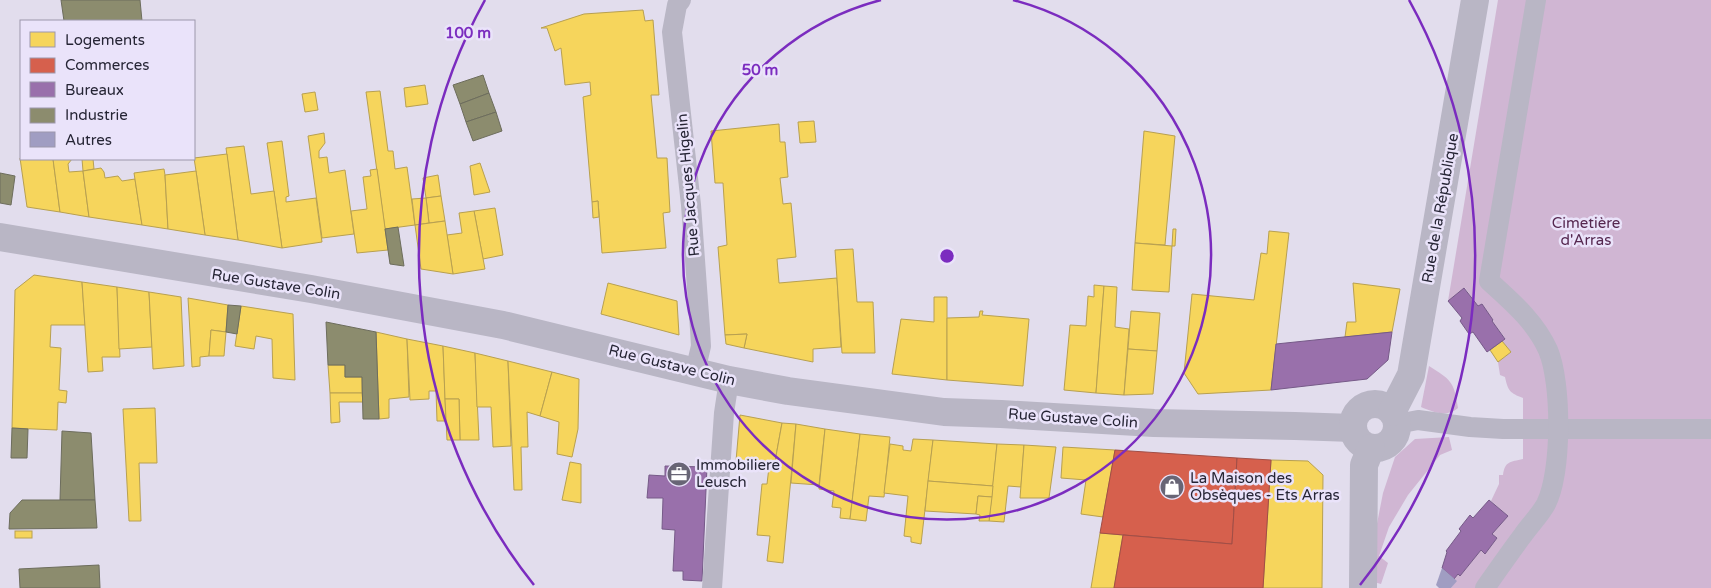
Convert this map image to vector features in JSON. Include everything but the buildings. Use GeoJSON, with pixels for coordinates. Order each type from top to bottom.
{"type":"FeatureCollection","features":[{"type":"Feature","properties":{"kind":"street","name":"Rue de la République"},"geometry":{"type":"LineString","coordinates":[[1394,418],[1411,375],[1475,0]]}},
{"type":"Feature","properties":{"kind":"street","name":"Rue Gustave Colin"},"geometry":{"type":"LineString","coordinates":[[0,237],[110,257],[311,289],[503,324],[729,380],[788,391],[944,412],[1154,423],[1353,428]]}},
{"type":"Feature","properties":{"kind":"street"},"geometry":{"type":"LineString","coordinates":[[1371,404],[1381,404],[1394,418],[1395,434],[1390,442],[1380,447],[1372,448],[1358,441],[1353,428],[1353,422],[1356,413],[1363,407],[1371,404]]}},
{"type":"Feature","properties":{"kind":"street"},"geometry":{"type":"LineString","coordinates":[[1363,588],[1364,465],[1372,448]]}},
{"type":"Feature","properties":{"kind":"lane","name":"Rue Jacques Higelin"},"geometry":{"type":"LineString","coordinates":[[681,0],[677,6],[672,32],[691,205],[700,329],[701,346],[695,372]]}},
{"type":"Feature","properties":{"kind":"lane"},"geometry":{"type":"LineString","coordinates":[[1485,588],[1546,504],[1556,470],[1558,430],[1556,380],[1548,350],[1520,309],[1488,281],[1536,0]]}},
{"type":"Feature","properties":{"kind":"lane"},"geometry":{"type":"LineString","coordinates":[[712,588],[724,413],[729,380]]}},
{"type":"Feature","properties":{"kind":"lane"},"geometry":{"type":"LineString","coordinates":[[1394,418],[1470,427],[1558,430],[1711,429]]}},
{"type":"Feature","properties":{"kind":"green space","name":"Cimetière d'Arras"},"geometry":{"type":"Polygon","coordinates":[[[1498,0],[1711,0],[1711,588],[1451,588],[1458,574],[1460,576],[1481,550],[1485,553],[1497,538],[1492,534],[1508,516],[1491,501],[1499,484],[1499,475],[1503,475],[1505,467],[1509,463],[1523,459],[1523,398],[1510,391],[1505,377],[1500,375],[1498,362],[1511,352],[1502,341],[1505,338],[1482,304],[1478,306],[1465,288],[1448,301],[1498,0]]]}},
{"type":"Feature","properties":{"kind":"green space"},"geometry":{"type":"Polygon","coordinates":[[[1429,366],[1447,378],[1453,387],[1458,408],[1454,411],[1440,413],[1421,407],[1429,366]]]}},
{"type":"Feature","properties":{"kind":"green space"},"geometry":{"type":"Polygon","coordinates":[[[1449,437],[1452,450],[1440,455],[1408,495],[1389,527],[1379,556],[1388,563],[1381,584],[1374,582],[1374,539],[1383,493],[1395,457],[1415,439],[1449,437]]]}},
{"type":"Feature","properties":{"kind":"place","name":"Immobiliere Leusch"},"geometry":{"type":"Point","coordinates":[679,474]}},
{"type":"Feature","properties":{"kind":"place","name":"La Maison des Obsèques - Ets Arras"},"geometry":{"type":"Point","coordinates":[1172,487]}}]}
